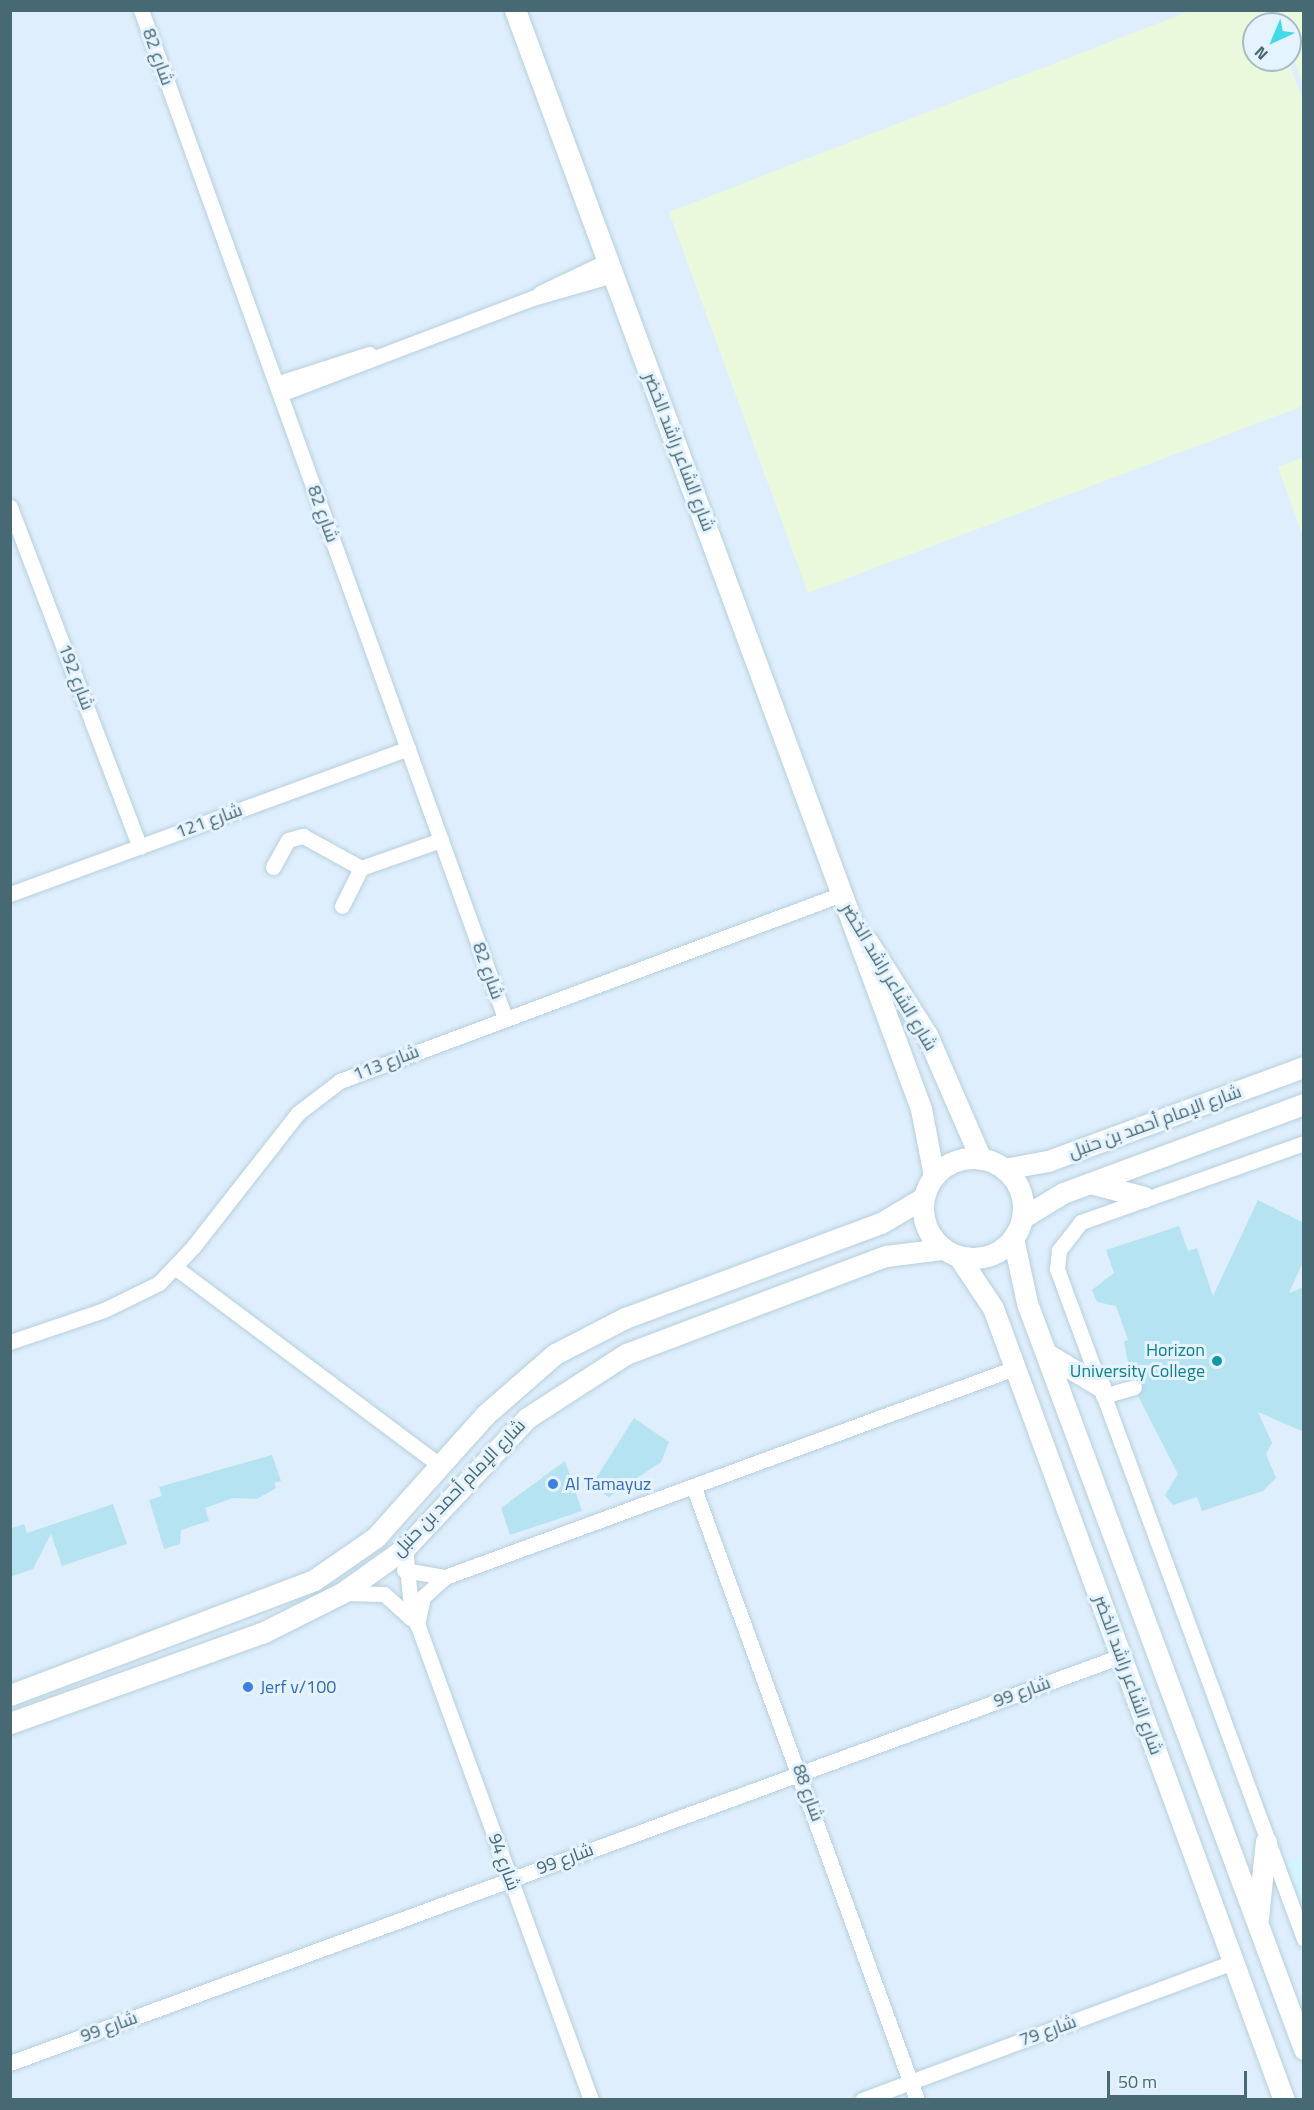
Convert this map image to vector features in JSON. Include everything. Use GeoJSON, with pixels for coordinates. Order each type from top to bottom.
{"type":"FeatureCollection","features":[{"type":"Feature","properties":{"kind":"street","name":"شارع 82"},"geometry":{"type":"LineString","coordinates":[[141,10],[505,1018]]}},
{"type":"Feature","properties":{"kind":"street","name":"شارع الشاعر راشد الخضر"},"geometry":{"type":"LineString","coordinates":[[515,10],[839,895],[921,1109],[934,1176]]}},
{"type":"Feature","properties":{"kind":"street"},"geometry":{"type":"LineString","coordinates":[[278,389],[390,351],[610,268]]}},
{"type":"Feature","properties":{"kind":"street","name":"شارع 192"},"geometry":{"type":"LineString","coordinates":[[10,507],[140,847]]}},
{"type":"Feature","properties":{"kind":"street","name":"شارع 121"},"geometry":{"type":"LineString","coordinates":[[10,894],[408,748]]}},
{"type":"Feature","properties":{"kind":"street"},"geometry":{"type":"LineString","coordinates":[[273,867],[288,840],[303,836],[361,868]]}},
{"type":"Feature","properties":{"kind":"street"},"geometry":{"type":"LineString","coordinates":[[342,906],[361,868],[441,840]]}},
{"type":"Feature","properties":{"kind":"street","name":"شارع الشاعر راشد الخضر"},"geometry":{"type":"LineString","coordinates":[[839,895],[927,1035],[981,1159]]}},
{"type":"Feature","properties":{"kind":"street","name":"شارع 113"},"geometry":{"type":"LineString","coordinates":[[10,1342],[133,1297],[176,1268],[280,1133],[318,1095],[365,1070],[839,895]]}},
{"type":"Feature","properties":{"kind":"street","name":"شارع الإمام أحمد بن حنبل"},"geometry":{"type":"LineString","coordinates":[[1004,1169],[1048,1161],[1304,1067]]}},
{"type":"Feature","properties":{"kind":"street","name":"شارع الإمام أحمد بن حنبل"},"geometry":{"type":"LineString","coordinates":[[1022,1218],[1053,1197],[1304,1104]]}},
{"type":"Feature","properties":{"kind":"street"},"geometry":{"type":"LineString","coordinates":[[1283,1112],[1304,1123]]}},
{"type":"Feature","properties":{"kind":"street"},"geometry":{"type":"LineString","coordinates":[[1304,1143],[1144,1197],[1081,1222],[1059,1251],[1061,1286],[1102,1391],[1304,1939]]}},
{"type":"Feature","properties":{"kind":"street"},"geometry":{"type":"LineString","coordinates":[[981,1159],[1004,1169],[1020,1191],[1022,1218],[1013,1238],[995,1254],[951,1253],[923,1216],[923,1198],[934,1176],[955,1161],[981,1159]]}},
{"type":"Feature","properties":{"kind":"street"},"geometry":{"type":"LineString","coordinates":[[1090,1183],[1144,1197]]}},
{"type":"Feature","properties":{"kind":"street","name":"شارع الإمام أحمد بن حنبل"},"geometry":{"type":"LineString","coordinates":[[10,1695],[314,1580],[376,1537],[530,1372],[591,1333],[881,1223],[923,1198]]}},
{"type":"Feature","properties":{"kind":"street","name":"شارع الشاعر راشد الخضر"},"geometry":{"type":"LineString","coordinates":[[1013,1238],[1022,1287],[1257,1924],[1296,2014],[1304,2049]]}},
{"type":"Feature","properties":{"kind":"street","name":"شارع الشاعر راشد الخضر"},"geometry":{"type":"LineString","coordinates":[[951,1253],[987,1295],[1016,1368],[1284,2100]]}},
{"type":"Feature","properties":{"kind":"street","name":"شارع الإمام أحمد بن حنبل"},"geometry":{"type":"LineString","coordinates":[[10,1723],[262,1633],[342,1593],[405,1548],[506,1436],[599,1367],[653,1342],[886,1256],[951,1253]]}},
{"type":"Feature","properties":{"kind":"street"},"geometry":{"type":"LineString","coordinates":[[176,1268],[441,1466]]}},
{"type":"Feature","properties":{"kind":"street"},"geometry":{"type":"LineString","coordinates":[[1047,1354],[1102,1391],[1134,1388]]}},
{"type":"Feature","properties":{"kind":"street"},"geometry":{"type":"LineString","coordinates":[[417,1625],[423,1597],[445,1577],[694,1488],[1016,1368]]}},
{"type":"Feature","properties":{"kind":"street","name":"شارع 88"},"geometry":{"type":"LineString","coordinates":[[694,1488],[801,1773],[917,2100]]}},
{"type":"Feature","properties":{"kind":"street","name":"شارع 94"},"geometry":{"type":"LineString","coordinates":[[405,1548],[404,1570],[417,1625],[591,2100]]}},
{"type":"Feature","properties":{"kind":"street"},"geometry":{"type":"LineString","coordinates":[[404,1570],[445,1577]]}},
{"type":"Feature","properties":{"kind":"street","name":"شارع 94"},"geometry":{"type":"LineString","coordinates":[[342,1593],[384,1594],[417,1625]]}},
{"type":"Feature","properties":{"kind":"street","name":"شارع 99"},"geometry":{"type":"LineString","coordinates":[[10,2063],[1121,1656]]}},
{"type":"Feature","properties":{"kind":"street"},"geometry":{"type":"LineString","coordinates":[[1257,1924],[1266,1841]]}},
{"type":"Feature","properties":{"kind":"street","name":"شارع 79"},"geometry":{"type":"LineString","coordinates":[[861,2100],[1234,1962]]}},
{"type":"Feature","properties":{"kind":"shaded area"},"geometry":{"type":"Polygon","coordinates":[[[1190,11],[1270,11],[1242,12],[1242,72],[1292,72],[1303,101],[1303,406],[808,593],[669,212],[1190,11]]]}},
{"type":"Feature","properties":{"kind":"shaded area"},"geometry":{"type":"Polygon","coordinates":[[[1303,11],[1303,84],[1299,72],[1302,72],[1302,12],[1276,12],[1303,11]]]}},
{"type":"Feature","properties":{"kind":"shaded area"},"geometry":{"type":"Polygon","coordinates":[[[1304,457],[1303,537],[1278,467],[1304,457]]]}},
{"type":"Feature","properties":{"kind":"shaded area"},"geometry":{"type":"Polygon","coordinates":[[[1304,1857],[1303,1910],[1286,1863],[1304,1857]]]}},
{"type":"Feature","properties":{"kind":"building","name":"Horizon University College"},"geometry":{"type":"Polygon","coordinates":[[[1258,1200],[1304,1223],[1304,1260],[1289,1293],[1304,1287],[1304,1432],[1258,1412],[1272,1443],[1266,1454],[1276,1478],[1263,1491],[1202,1511],[1197,1497],[1173,1505],[1165,1495],[1178,1474],[1138,1396],[1143,1385],[1131,1378],[1124,1342],[1128,1340],[1116,1306],[1097,1302],[1092,1290],[1114,1273],[1106,1250],[1179,1226],[1188,1251],[1197,1248],[1213,1296],[1258,1200]]]}},
{"type":"Feature","properties":{"kind":"building"},"geometry":{"type":"Polygon","coordinates":[[[634,1418],[669,1442],[661,1462],[609,1497],[591,1486],[634,1418]]]}},
{"type":"Feature","properties":{"kind":"building"},"geometry":{"type":"Polygon","coordinates":[[[272,1455],[281,1481],[274,1483],[276,1488],[257,1499],[233,1498],[205,1508],[209,1521],[181,1530],[180,1544],[164,1549],[149,1500],[162,1496],[159,1487],[272,1455]]]}},
{"type":"Feature","properties":{"kind":"building","name":"Al Tamayuz"},"geometry":{"type":"Polygon","coordinates":[[[565,1461],[582,1511],[510,1535],[501,1508],[565,1461]]]}},
{"type":"Feature","properties":{"kind":"building"},"geometry":{"type":"Polygon","coordinates":[[[113,1504],[127,1544],[62,1566],[51,1534],[33,1569],[10,1577],[10,1529],[24,1524],[27,1533],[113,1504]]]}},
{"type":"Feature","properties":{"kind":"place","name":"Horizon University College"},"geometry":{"type":"Point","coordinates":[1217,1361]}},
{"type":"Feature","properties":{"kind":"place","name":"Al Tamayuz"},"geometry":{"type":"Point","coordinates":[553,1484]}},
{"type":"Feature","properties":{"kind":"place","name":"Jerf v/100"},"geometry":{"type":"Point","coordinates":[248,1687]}}]}
